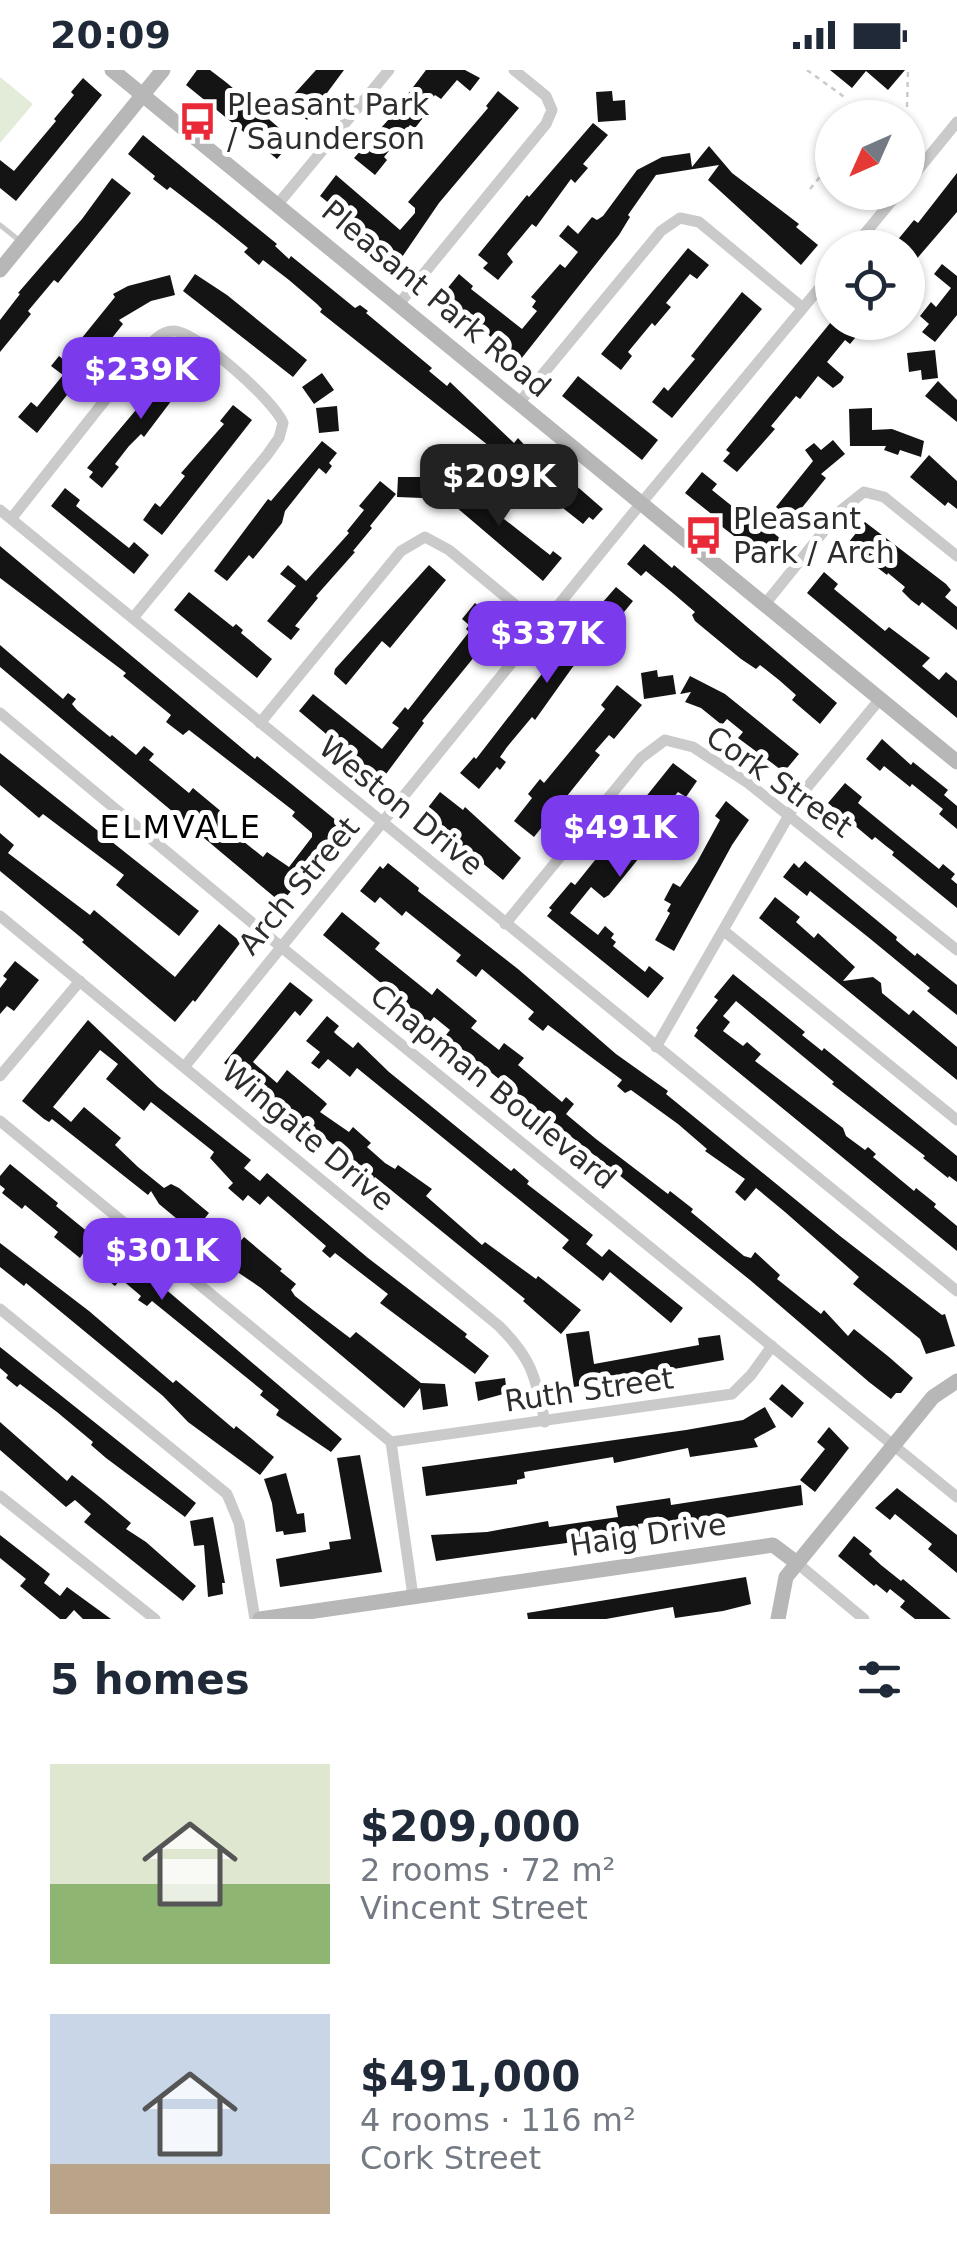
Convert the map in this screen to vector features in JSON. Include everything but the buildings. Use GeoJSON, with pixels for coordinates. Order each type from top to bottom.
{"type":"FeatureCollection","features":[{"type":"Feature","properties":{"kind":"street","name":"Pleasant Park Road"},"geometry":{"type":"LineString","coordinates":[[112,70],[957,762]]}},
{"type":"Feature","properties":{"kind":"street"},"geometry":{"type":"LineString","coordinates":[[0,270],[163,70]]}},
{"type":"Feature","properties":{"kind":"street"},"geometry":{"type":"LineString","coordinates":[[278,204],[389,70]]}},
{"type":"Feature","properties":{"kind":"street"},"geometry":{"type":"LineString","coordinates":[[399,304],[546,124],[552,110],[546,96],[514,70]]}},
{"type":"Feature","properties":{"kind":"street"},"geometry":{"type":"LineString","coordinates":[[925,161],[957,122]]}},
{"type":"Feature","properties":{"kind":"street"},"geometry":{"type":"LineString","coordinates":[[868,230],[885,210]]}},
{"type":"Feature","properties":{"kind":"street"},"geometry":{"type":"LineString","coordinates":[[519,404],[660,232],[680,218],[698,222],[803,308]]}},
{"type":"Feature","properties":{"kind":"street","name":"Arch Street"},"geometry":{"type":"LineString","coordinates":[[185,1066],[815,294]]}},
{"type":"Feature","properties":{"kind":"street"},"geometry":{"type":"LineString","coordinates":[[11,519],[162,333],[178,331],[193,338],[271,402],[283,423],[279,438],[267,454],[133,618]]}},
{"type":"Feature","properties":{"kind":"street"},"geometry":{"type":"LineString","coordinates":[[765,604],[840,512],[864,492],[884,497],[957,556]]}},
{"type":"Feature","properties":{"kind":"street","name":"Weston Drive"},"geometry":{"type":"LineString","coordinates":[[0,510],[957,1291]]}},
{"type":"Feature","properties":{"kind":"street"},"geometry":{"type":"LineString","coordinates":[[260,723],[400,550],[425,537],[449,550],[542,627]]}},
{"type":"Feature","properties":{"kind":"street"},"geometry":{"type":"LineString","coordinates":[[656,1048],[788,814],[880,699]]}},
{"type":"Feature","properties":{"kind":"street","name":"Chapman Boulevard"},"geometry":{"type":"LineString","coordinates":[[0,713],[280,946],[957,1496]]}},
{"type":"Feature","properties":{"kind":"street","name":"Cork Street"},"geometry":{"type":"LineString","coordinates":[[505,924],[641,758],[665,740],[693,747],[788,814],[957,950]]}},
{"type":"Feature","properties":{"kind":"street","name":"Wingate Drive"},"geometry":{"type":"LineString","coordinates":[[0,916],[499,1326],[520,1346],[534,1373],[545,1422]]}},
{"type":"Feature","properties":{"kind":"street"},"geometry":{"type":"LineString","coordinates":[[724,931],[957,1120]]}},
{"type":"Feature","properties":{"kind":"street"},"geometry":{"type":"LineString","coordinates":[[0,1076],[80,981]]}},
{"type":"Feature","properties":{"kind":"street"},"geometry":{"type":"LineString","coordinates":[[0,1120],[391,1442],[413,1596]]}},
{"type":"Feature","properties":{"kind":"street"},"geometry":{"type":"LineString","coordinates":[[0,1309],[227,1494],[239,1523],[258,1619]]}},
{"type":"Feature","properties":{"kind":"street","name":"Ruth Street"},"geometry":{"type":"LineString","coordinates":[[391,1442],[732,1394],[772,1346]]}},
{"type":"Feature","properties":{"kind":"street"},"geometry":{"type":"LineString","coordinates":[[778,1619],[786,1577],[934,1397],[957,1380]]}},
{"type":"Feature","properties":{"kind":"street"},"geometry":{"type":"LineString","coordinates":[[0,1496],[154,1619]]}},
{"type":"Feature","properties":{"kind":"street","name":"Haig Drive"},"geometry":{"type":"LineString","coordinates":[[258,1619],[773,1545],[797,1563]]}},
{"type":"Feature","properties":{"kind":"street"},"geometry":{"type":"LineString","coordinates":[[797,1563],[864,1619]]}},
{"type":"Feature","properties":{"kind":"lane"},"geometry":{"type":"LineString","coordinates":[[0,225],[22,243]]}},
{"type":"Feature","properties":{"kind":"path"},"geometry":{"type":"LineString","coordinates":[[807,70],[848,99]]}},
{"type":"Feature","properties":{"kind":"path"},"geometry":{"type":"LineString","coordinates":[[907,100],[908,70]]}},
{"type":"Feature","properties":{"kind":"path"},"geometry":{"type":"LineString","coordinates":[[810,190],[815,184]]}},
{"type":"Feature","properties":{"kind":"green space"},"geometry":{"type":"Polygon","coordinates":[[[0,77],[33,104],[0,143],[0,77]]]}},
{"type":"Feature","properties":{"kind":"place","name":"Pleasant Park / Saunderson"},"geometry":{"type":"Point","coordinates":[197,122]}},
{"type":"Feature","properties":{"kind":"place","name":"Pleasant Park / Arch"},"geometry":{"type":"Point","coordinates":[703,536]}},
{"type":"Feature","properties":{"kind":"district","name":"ELMVALE"},"geometry":{"type":"Point","coordinates":[181,827]}}]}
